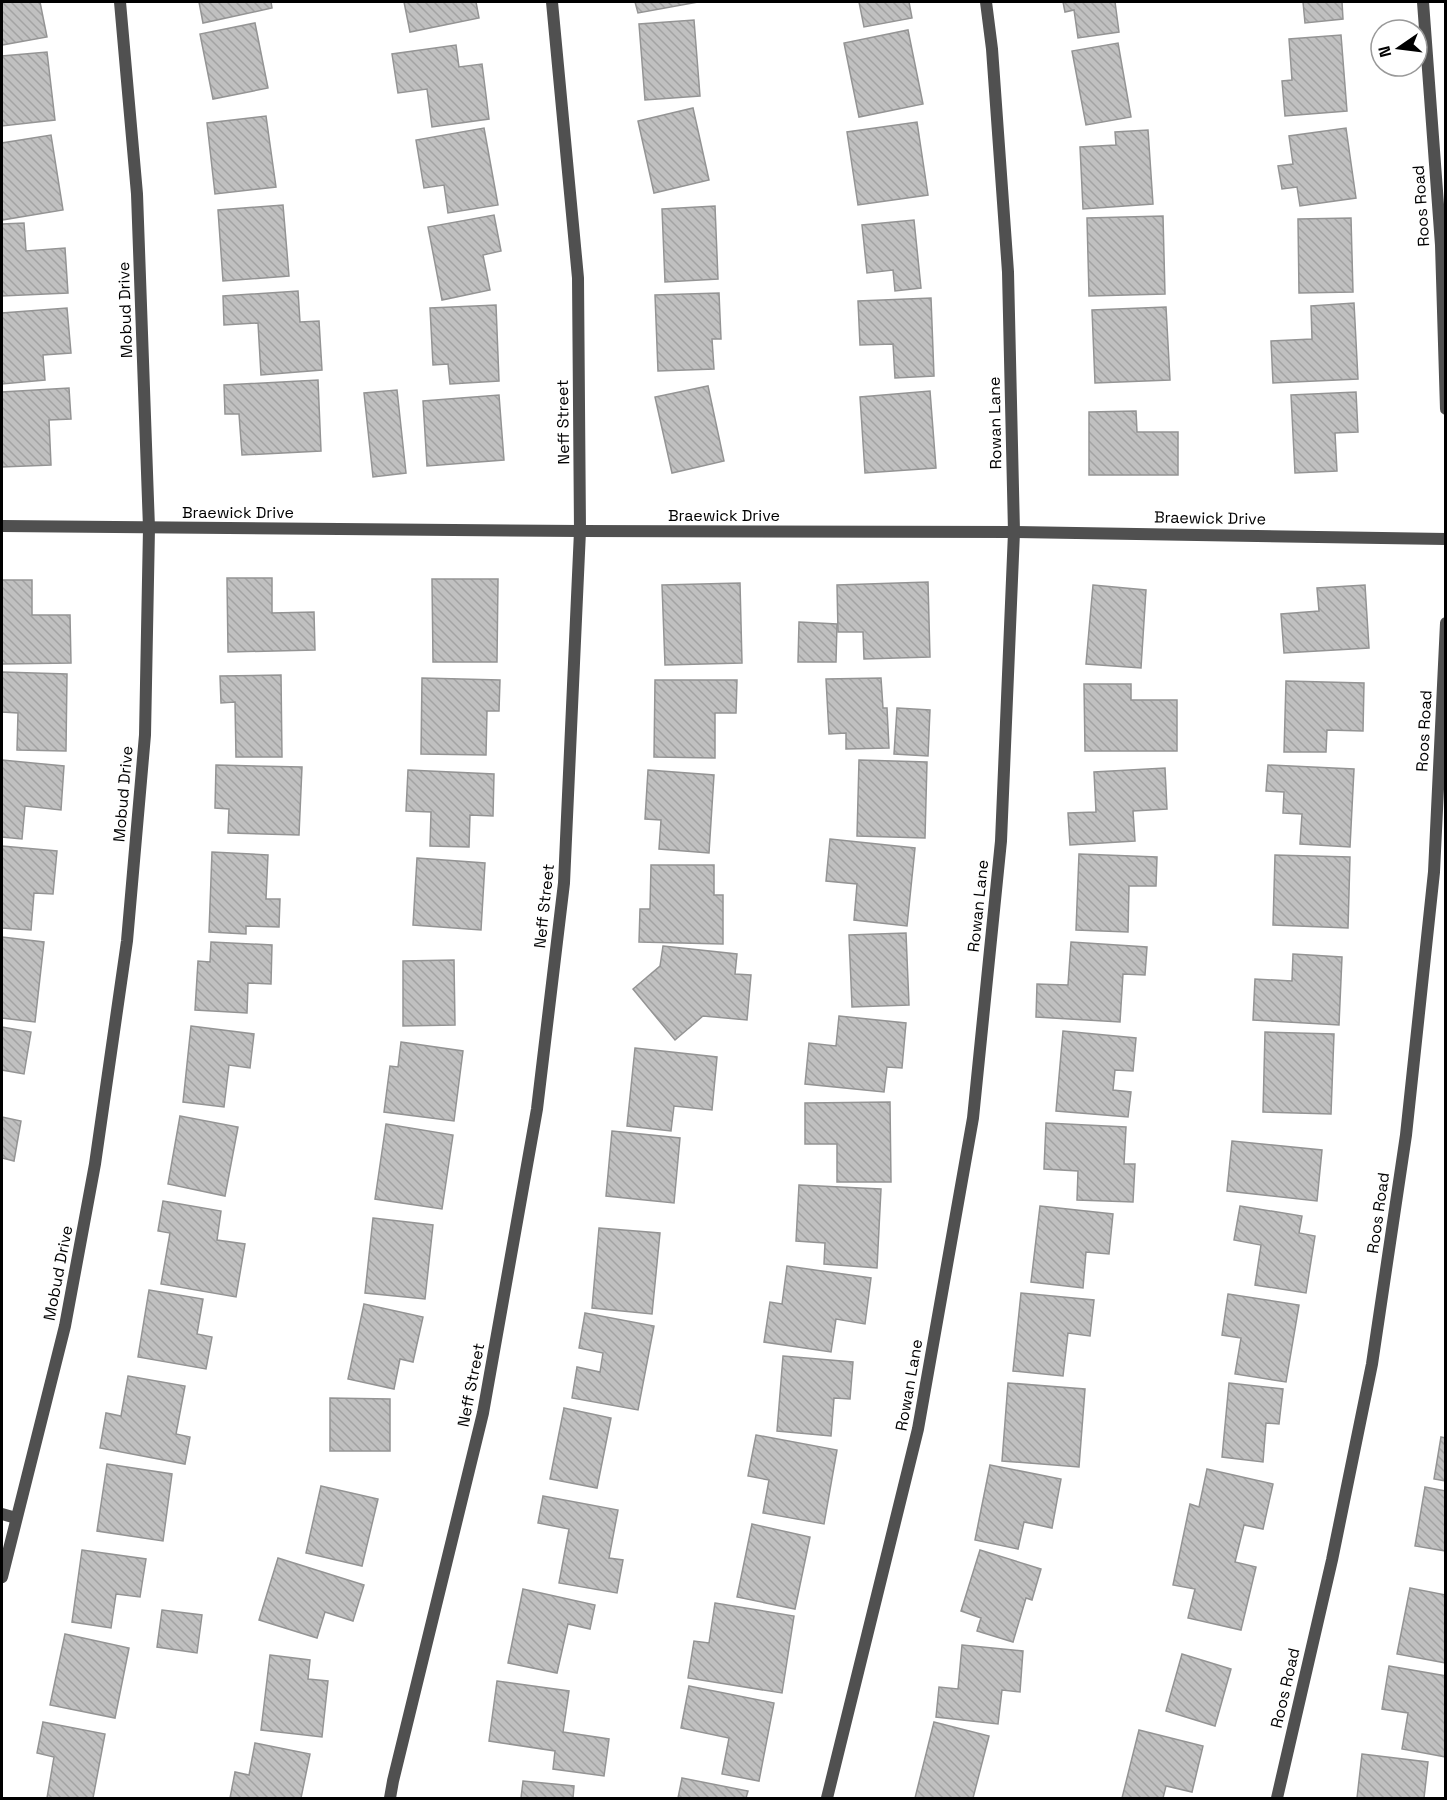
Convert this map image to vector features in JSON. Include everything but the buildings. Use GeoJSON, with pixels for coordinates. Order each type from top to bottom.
{"type":"FeatureCollection","features":[{"type":"Feature","properties":{"kind":"street","name":"Mobud Drive"},"geometry":{"type":"LineString","coordinates":[[2,1577],[68,1315],[96,1164],[127,941],[144,735],[149,528],[137,194],[120,2]]}},
{"type":"Feature","properties":{"kind":"street","name":"Neff Street"},"geometry":{"type":"LineString","coordinates":[[390,1798],[483,1413],[537,1109],[564,883],[580,531],[578,278],[552,2]]}},
{"type":"Feature","properties":{"kind":"street","name":"Rowan Lane"},"geometry":{"type":"LineString","coordinates":[[827,1798],[918,1429],[973,1118],[1001,841],[1014,532],[1008,272],[992,49],[986,2]]}},
{"type":"Feature","properties":{"kind":"street","name":"Roos Road"},"geometry":{"type":"LineString","coordinates":[[1423,2],[1441,245],[1446,409]]}},
{"type":"Feature","properties":{"kind":"street","name":"Braewick Drive"},"geometry":{"type":"LineString","coordinates":[[2,526],[1014,532],[1446,539]]}},
{"type":"Feature","properties":{"kind":"street","name":"Roos Road"},"geometry":{"type":"LineString","coordinates":[[1277,1798],[1332,1560],[1372,1364],[1406,1135],[1434,872],[1446,623]]}},
{"type":"Feature","properties":{"kind":"street"},"geometry":{"type":"LineString","coordinates":[[2,1514],[16,1518]]}}]}
